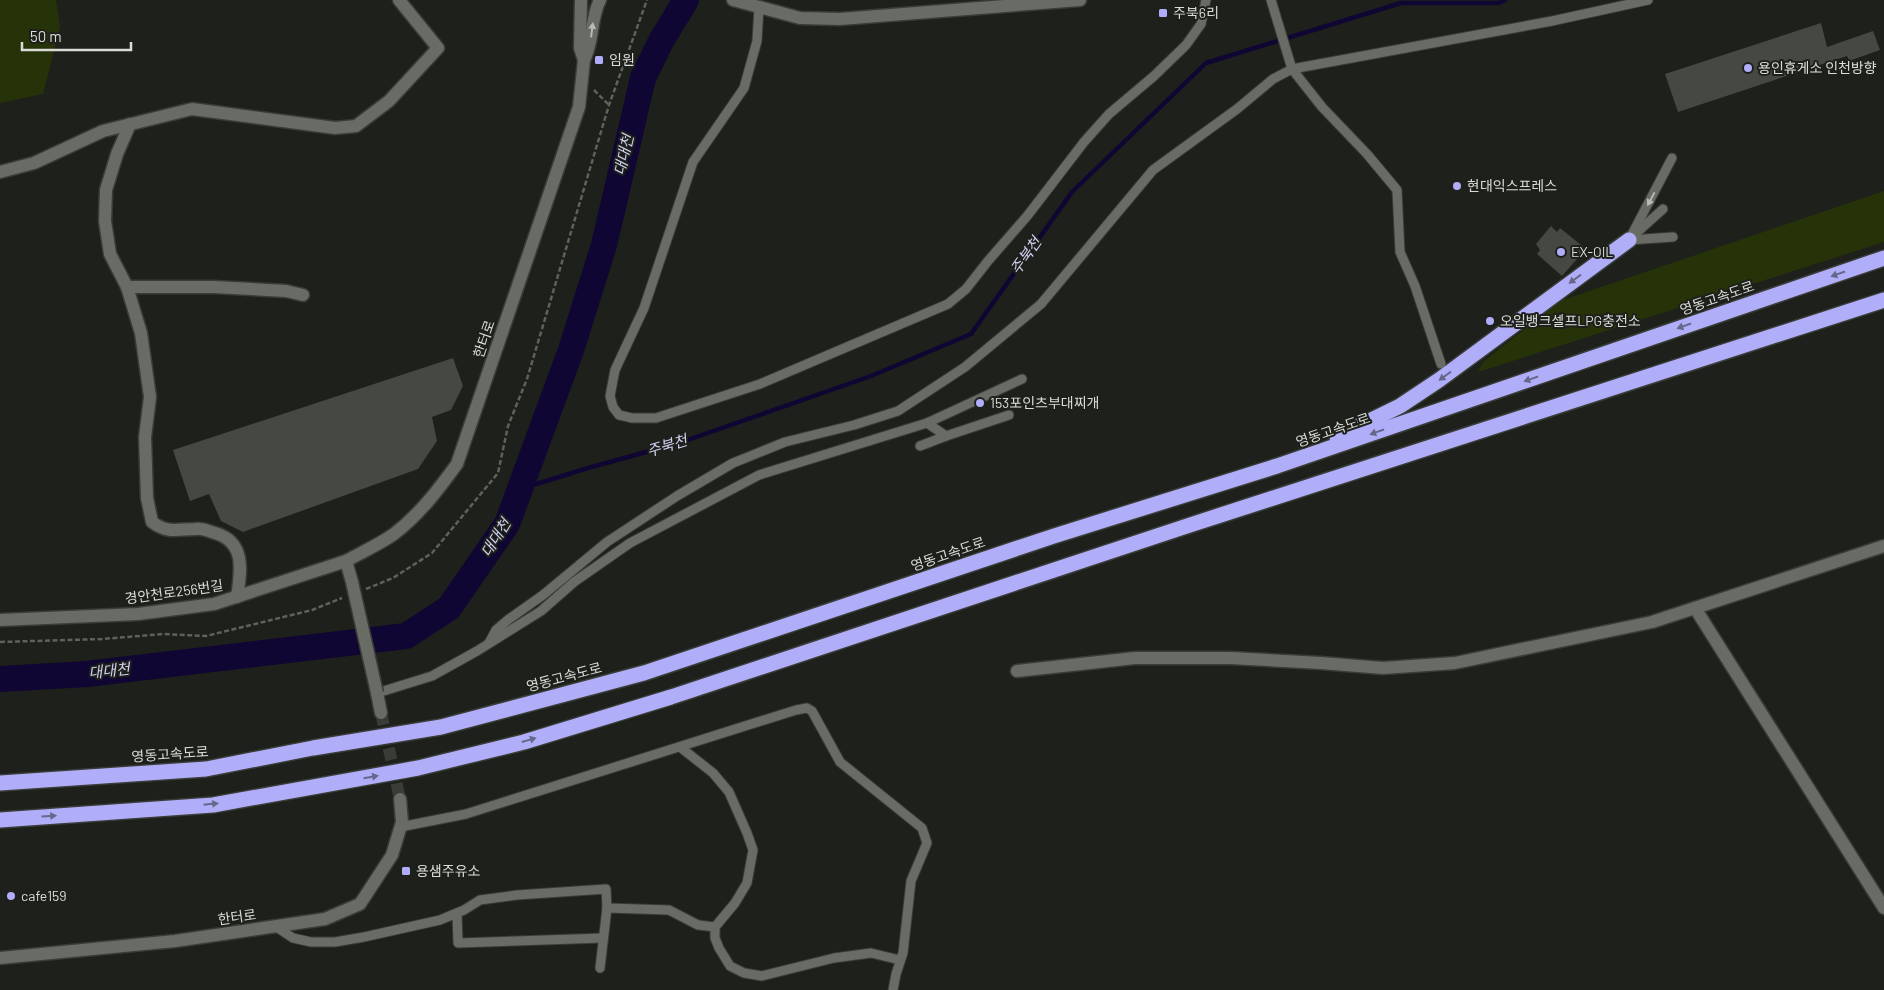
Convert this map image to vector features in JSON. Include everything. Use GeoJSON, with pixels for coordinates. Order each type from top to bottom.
{"type":"FeatureCollection","features":[{"type":"Feature","properties":{"kind":"highway"},"geometry":{"type":"LineString","coordinates":[[1277,466],[1400,406],[1439,380],[1629,240]]}},
{"type":"Feature","properties":{"kind":"highway","name":"영동고속도로"},"geometry":{"type":"LineString","coordinates":[[0,783],[206,769],[441,726],[644,673],[1054,536],[1277,466],[1884,258]]}},
{"type":"Feature","properties":{"kind":"highway"},"geometry":{"type":"LineString","coordinates":[[0,820],[213,805],[418,768],[524,742],[671,697],[1209,519],[1884,300]]}},
{"type":"Feature","properties":{"kind":"street"},"geometry":{"type":"LineString","coordinates":[[0,172],[34,163],[103,131],[192,109],[334,128],[356,126],[388,101],[438,48],[399,0]]}},
{"type":"Feature","properties":{"kind":"street","name":"한터로"},"geometry":{"type":"LineString","coordinates":[[346,561],[393,534],[414,516],[433,497],[456,464],[579,107],[584,60],[580,48],[581,0]]}},
{"type":"Feature","properties":{"kind":"street","name":"한터로"},"geometry":{"type":"LineString","coordinates":[[584,60],[589,51],[593,18],[600,0]]}},
{"type":"Feature","properties":{"kind":"street"},"geometry":{"type":"LineString","coordinates":[[739,1],[800,18],[840,19],[1080,0]]}},
{"type":"Feature","properties":{"kind":"street"},"geometry":{"type":"LineString","coordinates":[[130,124],[117,154],[106,190],[105,221],[110,254],[127,287],[141,333],[150,397],[144,438],[147,498],[152,522],[163,530],[199,528],[225,536],[238,550],[240,573],[237,597]]}},
{"type":"Feature","properties":{"kind":"street"},"geometry":{"type":"LineString","coordinates":[[127,287],[223,288],[286,291],[303,295]]}},
{"type":"Feature","properties":{"kind":"street"},"geometry":{"type":"LineString","coordinates":[[1017,671],[1135,658],[1231,658],[1321,662],[1383,668],[1455,664],[1652,622],[1884,546]]}},
{"type":"Feature","properties":{"kind":"street"},"geometry":{"type":"LineString","coordinates":[[346,561],[381,713]]}},
{"type":"Feature","properties":{"kind":"street","name":"경안천로256번길"},"geometry":{"type":"LineString","coordinates":[[0,620],[138,614],[214,604],[346,561]]}},
{"type":"Feature","properties":{"kind":"street"},"geometry":{"type":"LineString","coordinates":[[1695,608],[1884,908]]}},
{"type":"Feature","properties":{"kind":"street","name":"한터로"},"geometry":{"type":"LineString","coordinates":[[0,958],[175,941],[325,919],[360,904],[392,855],[402,822],[400,798]]}},
{"type":"Feature","properties":{"kind":"lane"},"geometry":{"type":"LineString","coordinates":[[759,7],[757,41],[744,88],[693,162],[644,308],[615,370],[610,396],[613,407],[619,415],[632,418],[656,418],[760,384],[948,304],[966,289],[1028,215],[1084,142],[1109,114],[1154,76],[1186,45],[1201,24],[1206,0]]}},
{"type":"Feature","properties":{"kind":"lane"},"geometry":{"type":"LineString","coordinates":[[489,643],[496,630],[543,595],[607,542],[677,496],[733,463],[785,442],[854,425],[898,411],[965,367],[1041,304],[1153,170],[1237,109],[1273,79],[1292,69],[1552,21],[1648,0]]}},
{"type":"Feature","properties":{"kind":"lane"},"geometry":{"type":"LineString","coordinates":[[1272,4],[1292,69],[1322,107],[1367,154],[1397,190],[1400,252],[1415,286],[1441,364]]}},
{"type":"Feature","properties":{"kind":"lane"},"geometry":{"type":"LineString","coordinates":[[1629,240],[1672,158]]}},
{"type":"Feature","properties":{"kind":"lane"},"geometry":{"type":"LineString","coordinates":[[1629,240],[1663,209]]}},
{"type":"Feature","properties":{"kind":"lane"},"geometry":{"type":"LineString","coordinates":[[1629,240],[1673,237]]}},
{"type":"Feature","properties":{"kind":"lane"},"geometry":{"type":"LineString","coordinates":[[376,693],[432,676],[541,610],[574,582],[630,543],[758,475],[927,423],[1022,379]]}},
{"type":"Feature","properties":{"kind":"lane"},"geometry":{"type":"LineString","coordinates":[[920,446],[1009,415]]}},
{"type":"Feature","properties":{"kind":"lane"},"geometry":{"type":"LineString","coordinates":[[927,423],[946,436]]}},
{"type":"Feature","properties":{"kind":"lane"},"geometry":{"type":"LineString","coordinates":[[400,827],[466,814],[807,708],[812,711],[840,762],[922,828],[928,843],[911,881],[903,953],[893,990]]}},
{"type":"Feature","properties":{"kind":"lane"},"geometry":{"type":"LineString","coordinates":[[680,747],[713,773],[729,792],[753,850],[748,883],[716,927],[716,938],[719,948],[730,966],[744,973],[762,976],[834,958],[871,953],[900,960]]}},
{"type":"Feature","properties":{"kind":"lane"},"geometry":{"type":"LineString","coordinates":[[275,926],[293,938],[311,942],[335,942],[440,920],[480,900],[517,894],[606,889],[607,908],[600,968]]}},
{"type":"Feature","properties":{"kind":"lane"},"geometry":{"type":"LineString","coordinates":[[607,908],[669,910],[698,925],[716,927]]}},
{"type":"Feature","properties":{"kind":"lane"},"geometry":{"type":"LineString","coordinates":[[457,913],[458,943],[603,938]]}},
{"type":"Feature","properties":{"kind":"path"},"geometry":{"type":"LineString","coordinates":[[364,590],[393,578],[432,553],[498,473],[508,426],[527,379],[609,105],[647,0]]}},
{"type":"Feature","properties":{"kind":"path"},"geometry":{"type":"LineString","coordinates":[[582,82],[596,90],[609,105]]}},
{"type":"Feature","properties":{"kind":"path"},"geometry":{"type":"LineString","coordinates":[[0,642],[102,639],[164,634],[206,636],[312,610],[347,596]]}},
{"type":"Feature","properties":{"kind":"green space"},"geometry":{"type":"Polygon","coordinates":[[[0,0],[56,0],[60,27],[43,94],[0,103],[0,0]]]}},
{"type":"Feature","properties":{"kind":"green space"},"geometry":{"type":"Polygon","coordinates":[[[1884,191],[1884,242],[1478,372],[1483,362],[1560,301],[1884,191]]]}},
{"type":"Feature","properties":{"kind":"building","name":"용인휴게소 인천방향"},"geometry":{"type":"Polygon","coordinates":[[[1821,23],[1827,47],[1873,31],[1880,50],[1849,61],[1847,56],[1678,112],[1665,74],[1821,23]]]}},
{"type":"Feature","properties":{"kind":"building","name":"EX-OIL"},"geometry":{"type":"Polygon","coordinates":[[[1551,226],[1557,232],[1560,228],[1586,249],[1562,276],[1537,254],[1540,250],[1536,244],[1551,226]]]}},
{"type":"Feature","properties":{"kind":"building"},"geometry":{"type":"Polygon","coordinates":[[[453,358],[463,386],[451,410],[432,417],[437,441],[418,469],[243,532],[221,521],[209,494],[190,501],[173,450],[453,358]]]}},
{"type":"Feature","properties":{"kind":"waterway","name":"대대천"},"geometry":{"type":"LineString","coordinates":[[0,679],[87,674],[406,636],[449,608],[507,524],[571,350],[604,245],[643,78],[661,41],[686,0]]}},
{"type":"Feature","properties":{"kind":"waterway","name":"주북천"},"geometry":{"type":"LineString","coordinates":[[520,489],[679,443],[871,376],[971,334],[1072,192],[1206,63],[1401,3],[1499,3],[1505,0]]}},
{"type":"Feature","properties":{"kind":"tunnel"},"geometry":{"type":"LineString","coordinates":[[381,713],[400,799]]}},
{"type":"Feature","properties":{"kind":"place","name":"주북6리"},"geometry":{"type":"Point","coordinates":[1163,13]}},
{"type":"Feature","properties":{"kind":"place","name":"임원"},"geometry":{"type":"Point","coordinates":[599,60]}},
{"type":"Feature","properties":{"kind":"place","name":"용인휴게소 인천방향"},"geometry":{"type":"Point","coordinates":[1748,68]}},
{"type":"Feature","properties":{"kind":"place","name":"현대익스프레스"},"geometry":{"type":"Point","coordinates":[1457,186]}},
{"type":"Feature","properties":{"kind":"place","name":"EX-OIL"},"geometry":{"type":"Point","coordinates":[1561,252]}},
{"type":"Feature","properties":{"kind":"place","name":"오일뱅크셀프LPG충전소"},"geometry":{"type":"Point","coordinates":[1490,321]}},
{"type":"Feature","properties":{"kind":"place","name":"153포인츠부대찌개"},"geometry":{"type":"Point","coordinates":[980,403]}},
{"type":"Feature","properties":{"kind":"place","name":"용샘주유소"},"geometry":{"type":"Point","coordinates":[406,871]}},
{"type":"Feature","properties":{"kind":"place","name":"cafe159"},"geometry":{"type":"Point","coordinates":[11,896]}}]}
